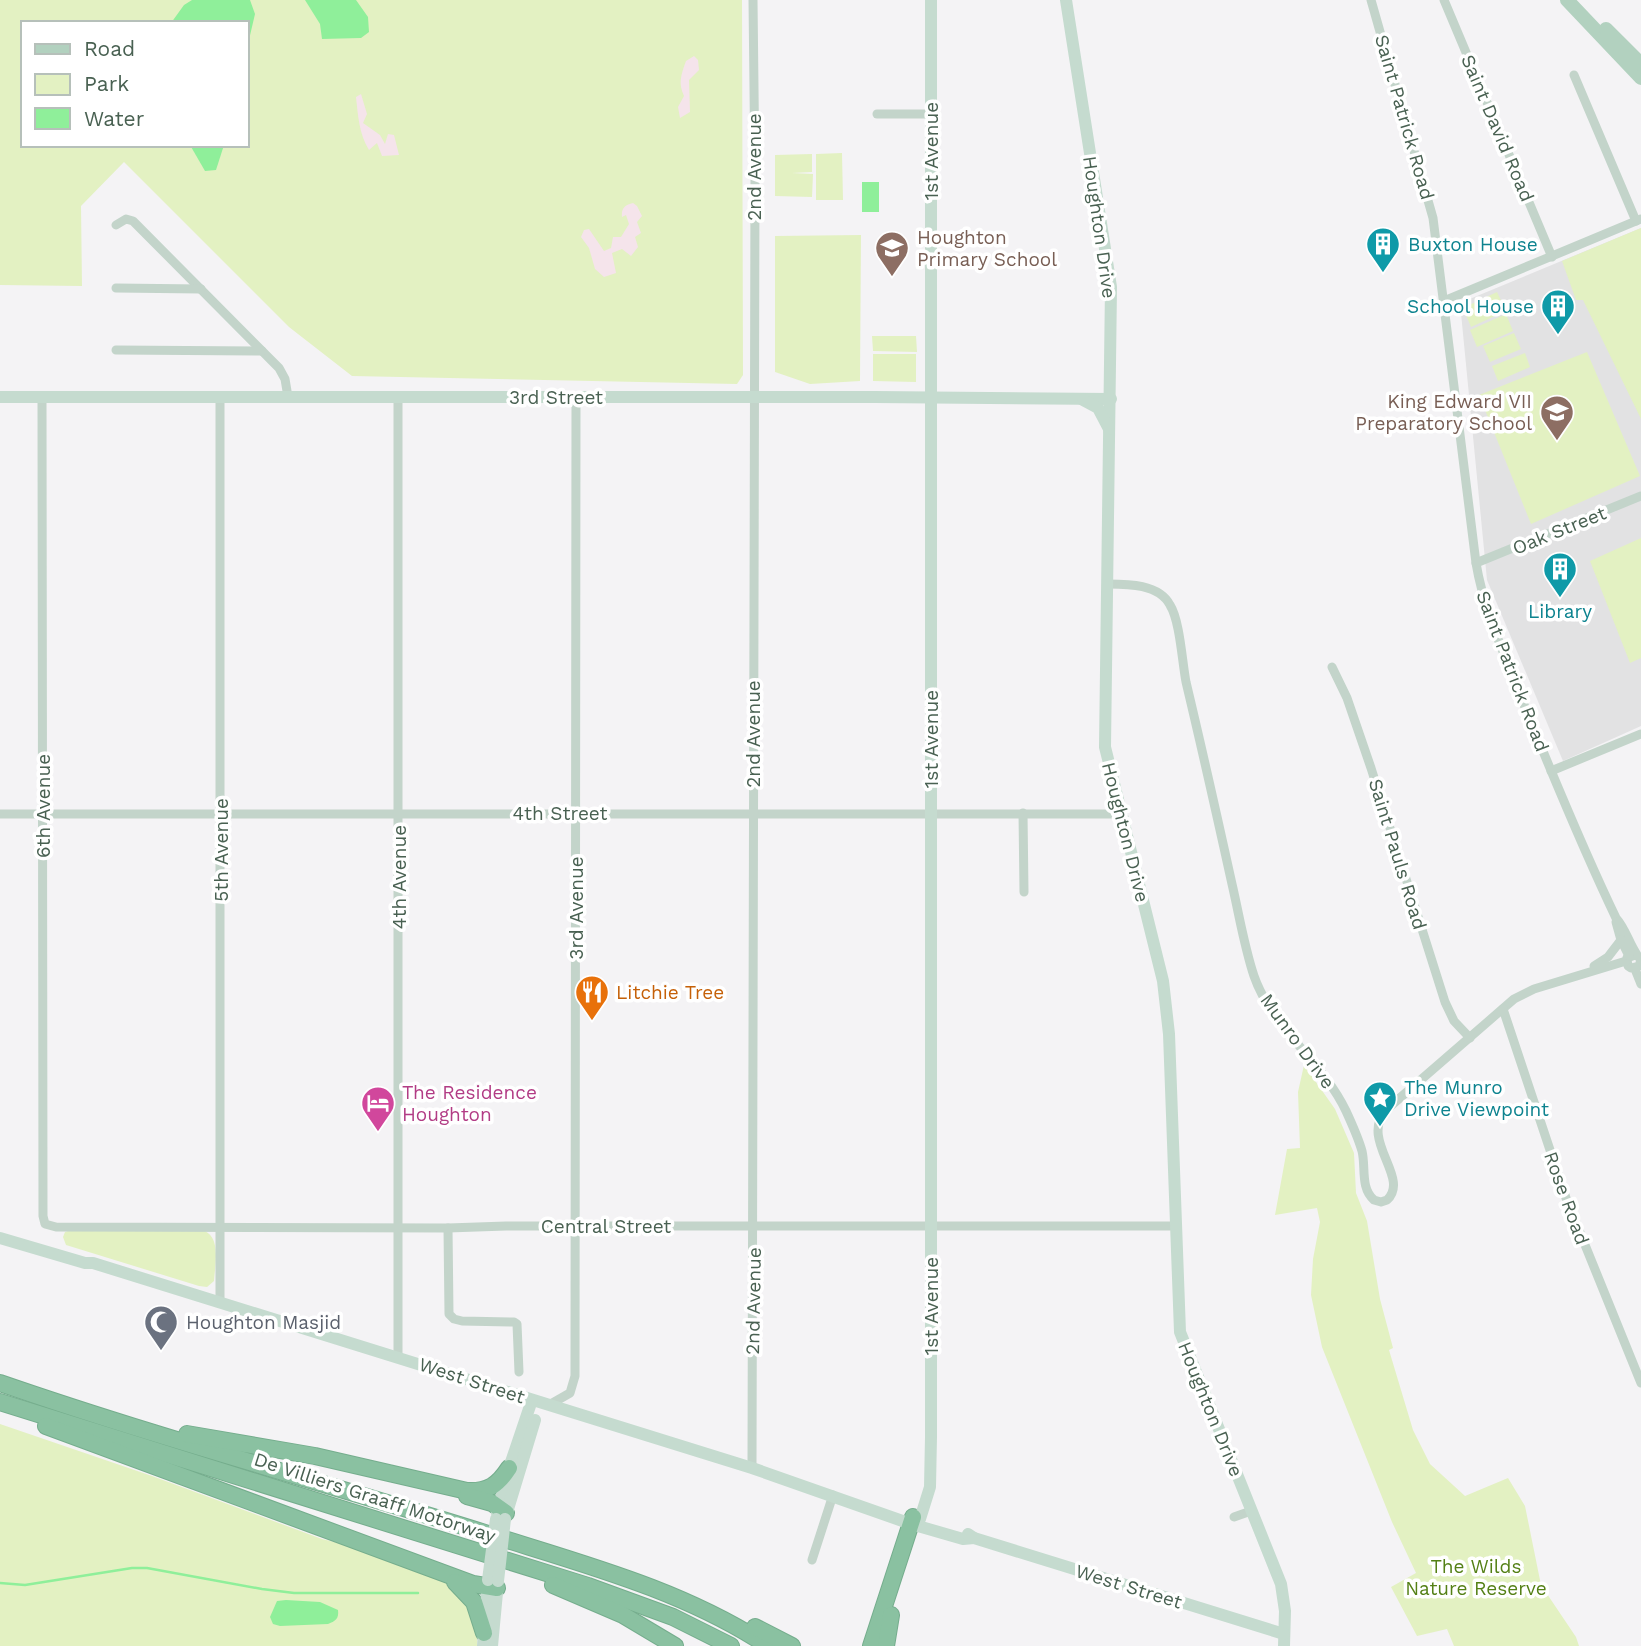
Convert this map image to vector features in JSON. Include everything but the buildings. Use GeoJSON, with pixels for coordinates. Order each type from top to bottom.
{"type":"FeatureCollection","features":[{"type":"Feature","properties":{"kind":"highway"},"geometry":{"type":"LineString","coordinates":[[0,1383],[571,1560],[667,1594],[768,1646]]}},
{"type":"Feature","properties":{"kind":"highway"},"geometry":{"type":"LineString","coordinates":[[7,1404],[33,1421],[221,1493],[442,1572],[493,1584]]}},
{"type":"Feature","properties":{"kind":"highway","name":"De Villiers Graaff Motorway"},"geometry":{"type":"LineString","coordinates":[[7,1404],[520,1564],[649,1607],[731,1646]]}},
{"type":"Feature","properties":{"kind":"highway"},"geometry":{"type":"LineString","coordinates":[[160,1434],[200,1436],[342,1461],[467,1491],[491,1488],[509,1468]]}},
{"type":"Feature","properties":{"kind":"highway"},"geometry":{"type":"LineString","coordinates":[[309,1456],[488,1501],[501,1514]]}},
{"type":"Feature","properties":{"kind":"highway"},"geometry":{"type":"LineString","coordinates":[[871,1646],[916,1522]]}},
{"type":"Feature","properties":{"kind":"highway"},"geometry":{"type":"LineString","coordinates":[[886,1646],[890,1620],[916,1522]]}},
{"type":"Feature","properties":{"kind":"highway"},"geometry":{"type":"LineString","coordinates":[[520,1564],[535,1578],[623,1615],[676,1646]]}},
{"type":"Feature","properties":{"kind":"highway"},"geometry":{"type":"LineString","coordinates":[[442,1572],[471,1597],[486,1642]]}},
{"type":"Feature","properties":{"kind":"highway"},"geometry":{"type":"LineString","coordinates":[[716,1617],[740,1621],[792,1646]]}},
{"type":"Feature","properties":{"kind":"main road","name":"1st Avenue"},"geometry":{"type":"LineString","coordinates":[[916,1522],[924,1484],[929,1478],[931,0]]}},
{"type":"Feature","properties":{"kind":"main road","name":"Houghton Drive"},"geometry":{"type":"LineString","coordinates":[[1066,0],[1109,264],[1111,399],[1105,747],[1164,988],[1169,1034],[1175,1226],[1182,1337],[1281,1584],[1285,1611],[1284,1640]]}},
{"type":"Feature","properties":{"kind":"main road"},"geometry":{"type":"LineString","coordinates":[[1567,0],[1641,78]]}},
{"type":"Feature","properties":{"kind":"main road"},"geometry":{"type":"LineString","coordinates":[[1579,0],[1641,64]]}},
{"type":"Feature","properties":{"kind":"main road","name":"3rd Street"},"geometry":{"type":"LineString","coordinates":[[0,397],[1111,399]]}},
{"type":"Feature","properties":{"kind":"main road"},"geometry":{"type":"LineString","coordinates":[[1076,397],[1098,408],[1110,431]]}},
{"type":"Feature","properties":{"kind":"main road","name":"West Street"},"geometry":{"type":"LineString","coordinates":[[0,1233],[87,1257],[93,1263],[752,1468],[850,1500],[856,1506],[964,1531],[974,1538],[1284,1640]]}},
{"type":"Feature","properties":{"kind":"main road"},"geometry":{"type":"LineString","coordinates":[[486,1642],[509,1468],[540,1402]]}},
{"type":"Feature","properties":{"kind":"main road"},"geometry":{"type":"LineString","coordinates":[[501,1514],[540,1402]]}},
{"type":"Feature","properties":{"kind":"street","name":"2nd Avenue"},"geometry":{"type":"LineString","coordinates":[[752,1468],[753,0]]}},
{"type":"Feature","properties":{"kind":"street","name":"Saint Patrick Road"},"geometry":{"type":"LineString","coordinates":[[1371,0],[1430,202],[1476,563],[1487,611],[1585,853],[1616,918],[1621,940],[1636,962]]}},
{"type":"Feature","properties":{"kind":"street","name":"Saint David Road"},"geometry":{"type":"LineString","coordinates":[[1444,0],[1552,257]]}},
{"type":"Feature","properties":{"kind":"street"},"geometry":{"type":"LineString","coordinates":[[1444,301],[1638,220],[1574,75]]}},
{"type":"Feature","properties":{"kind":"street"},"geometry":{"type":"LineString","coordinates":[[877,114],[931,114]]}},
{"type":"Feature","properties":{"kind":"street"},"geometry":{"type":"LineString","coordinates":[[116,225],[126,219],[134,221],[284,375],[288,397]]}},
{"type":"Feature","properties":{"kind":"street"},"geometry":{"type":"LineString","coordinates":[[116,288],[201,289]]}},
{"type":"Feature","properties":{"kind":"street"},"geometry":{"type":"LineString","coordinates":[[116,351],[262,351]]}},
{"type":"Feature","properties":{"kind":"street","name":"6th Avenue"},"geometry":{"type":"LineString","coordinates":[[42,397],[43,1216]]}},
{"type":"Feature","properties":{"kind":"street","name":"5th Avenue"},"geometry":{"type":"LineString","coordinates":[[220,397],[220,1302]]}},
{"type":"Feature","properties":{"kind":"street","name":"4th Avenue"},"geometry":{"type":"LineString","coordinates":[[398,397],[398,1356]]}},
{"type":"Feature","properties":{"kind":"street","name":"3rd Avenue"},"geometry":{"type":"LineString","coordinates":[[540,1402],[570,1393],[574,1381],[576,397]]}},
{"type":"Feature","properties":{"kind":"street","name":"Oak Street"},"geometry":{"type":"LineString","coordinates":[[1476,563],[1641,496]]}},
{"type":"Feature","properties":{"kind":"street","name":"Munro Drive"},"geometry":{"type":"LineString","coordinates":[[1108,584],[1149,589],[1171,605],[1176,620],[1182,664],[1254,977],[1274,1013],[1326,1077],[1344,1107],[1362,1151],[1366,1188],[1374,1200],[1387,1200],[1392,1195],[1393,1187],[1378,1137],[1381,1117],[1514,999],[1534,989],[1577,976]]}},
{"type":"Feature","properties":{"kind":"street","name":"Saint Pauls Road"},"geometry":{"type":"LineString","coordinates":[[1332,667],[1347,698],[1371,768],[1448,1011],[1469,1038]]}},
{"type":"Feature","properties":{"kind":"street"},"geometry":{"type":"LineString","coordinates":[[1551,771],[1641,734]]}},
{"type":"Feature","properties":{"kind":"street"},"geometry":{"type":"LineString","coordinates":[[1023,813],[1024,892]]}},
{"type":"Feature","properties":{"kind":"street","name":"4th Street"},"geometry":{"type":"LineString","coordinates":[[0,814],[1121,814]]}},
{"type":"Feature","properties":{"kind":"street","name":"Saint Patrick Road"},"geometry":{"type":"LineString","coordinates":[[1616,918],[1622,925],[1641,984]]}},
{"type":"Feature","properties":{"kind":"street"},"geometry":{"type":"LineString","coordinates":[[1577,976],[1604,960],[1621,940]]}},
{"type":"Feature","properties":{"kind":"street"},"geometry":{"type":"LineString","coordinates":[[1577,976],[1636,962]]}},
{"type":"Feature","properties":{"kind":"street","name":"Rose Road"},"geometry":{"type":"LineString","coordinates":[[1503,1009],[1566,1198],[1641,1383]]}},
{"type":"Feature","properties":{"kind":"street","name":"Central Street"},"geometry":{"type":"LineString","coordinates":[[43,1216],[45,1224],[51,1227],[1175,1226]]}},
{"type":"Feature","properties":{"kind":"street"},"geometry":{"type":"LineString","coordinates":[[448,1228],[449,1314],[462,1321],[517,1324],[519,1372]]}},
{"type":"Feature","properties":{"kind":"street"},"geometry":{"type":"LineString","coordinates":[[812,1560],[833,1495]]}},
{"type":"Feature","properties":{"kind":"street"},"geometry":{"type":"LineString","coordinates":[[1234,1517],[1251,1511]]}},
{"type":"Feature","properties":{"kind":"shaded area","name":"King Edward VII Preparatory School"},"geometry":{"type":"Polygon","coordinates":[[[1641,228],[1641,726],[1563,761],[1487,580],[1460,303],[1641,228]]]}},
{"type":"Feature","properties":{"kind":"green space"},"geometry":{"type":"Polygon","coordinates":[[[0,0],[742,0],[743,375],[737,384],[352,376],[289,327],[124,162],[81,206],[82,286],[0,285],[0,0]]]}},
{"type":"Feature","properties":{"kind":"green space"},"geometry":{"type":"Polygon","coordinates":[[[842,153],[843,200],[816,200],[816,154],[842,153]]]}},
{"type":"Feature","properties":{"kind":"green space"},"geometry":{"type":"Polygon","coordinates":[[[812,154],[812,172],[792,173],[813,174],[812,197],[775,196],[775,155],[812,154]]]}},
{"type":"Feature","properties":{"kind":"green space"},"geometry":{"type":"Polygon","coordinates":[[[1641,228],[1641,419],[1583,300],[1576,300],[1562,261],[1641,228]]]}},
{"type":"Feature","properties":{"kind":"green space"},"geometry":{"type":"Polygon","coordinates":[[[861,235],[860,381],[810,384],[775,372],[775,236],[861,235]]]}},
{"type":"Feature","properties":{"kind":"green space"},"geometry":{"type":"Polygon","coordinates":[[[1497,292],[1506,311],[1471,327],[1463,308],[1497,292]]]}},
{"type":"Feature","properties":{"kind":"green space"},"geometry":{"type":"Polygon","coordinates":[[[1506,314],[1513,331],[1477,347],[1470,330],[1506,314]]]}},
{"type":"Feature","properties":{"kind":"green space"},"geometry":{"type":"Polygon","coordinates":[[[1514,333],[1521,349],[1490,362],[1483,346],[1514,333]]]}},
{"type":"Feature","properties":{"kind":"green space"},"geometry":{"type":"Polygon","coordinates":[[[872,336],[916,336],[917,352],[873,351],[872,336]]]}},
{"type":"Feature","properties":{"kind":"green space"},"geometry":{"type":"Polygon","coordinates":[[[1587,352],[1640,476],[1531,524],[1479,395],[1587,352]]]}},
{"type":"Feature","properties":{"kind":"green space"},"geometry":{"type":"Polygon","coordinates":[[[1525,353],[1530,367],[1498,381],[1492,366],[1525,353]]]}},
{"type":"Feature","properties":{"kind":"green space"},"geometry":{"type":"Polygon","coordinates":[[[873,354],[916,354],[916,382],[873,381],[873,354]]]}},
{"type":"Feature","properties":{"kind":"green space"},"geometry":{"type":"Polygon","coordinates":[[[1641,538],[1641,658],[1630,663],[1590,561],[1641,538]]]}},
{"type":"Feature","properties":{"kind":"green space","name":"The Wilds Nature Reserve"},"geometry":{"type":"Polygon","coordinates":[[[1304,1065],[1335,1109],[1354,1153],[1356,1193],[1367,1221],[1380,1299],[1393,1348],[1389,1350],[1413,1430],[1430,1464],[1465,1496],[1508,1478],[1525,1506],[1541,1585],[1576,1637],[1579,1646],[1454,1646],[1447,1629],[1417,1636],[1391,1587],[1416,1573],[1392,1522],[1322,1347],[1311,1295],[1313,1259],[1320,1222],[1317,1208],[1275,1215],[1287,1149],[1300,1148],[1298,1092],[1304,1065]]]}},
{"type":"Feature","properties":{"kind":"green space"},"geometry":{"type":"Polygon","coordinates":[[[205,1231],[215,1246],[214,1281],[207,1287],[199,1286],[66,1245],[63,1237],[65,1232],[205,1231]]]}},
{"type":"Feature","properties":{"kind":"green space"},"geometry":{"type":"Polygon","coordinates":[[[0,1424],[152,1476],[322,1539],[364,1549],[437,1575],[462,1592],[478,1625],[477,1646],[0,1646],[0,1424]]]}},
{"type":"Feature","properties":{"kind":"sand"},"geometry":{"type":"Polygon","coordinates":[[[694,56],[698,60],[699,70],[689,80],[690,112],[680,118],[678,107],[684,96],[681,87],[682,75],[686,61],[694,56]]]}},
{"type":"Feature","properties":{"kind":"sand"},"geometry":{"type":"Polygon","coordinates":[[[361,94],[367,114],[363,123],[380,135],[385,144],[388,134],[394,135],[399,155],[382,156],[377,143],[369,150],[358,117],[356,97],[361,94]]]}},
{"type":"Feature","properties":{"kind":"sand"},"geometry":{"type":"Polygon","coordinates":[[[633,203],[642,216],[637,222],[641,233],[635,237],[638,247],[631,256],[622,249],[612,253],[616,273],[604,277],[595,269],[589,248],[581,237],[584,230],[589,229],[604,251],[611,248],[613,237],[621,237],[629,224],[626,215],[622,217],[623,209],[633,203]]]}},
{"type":"Feature","properties":{"kind":"water"},"geometry":{"type":"Polygon","coordinates":[[[192,0],[250,0],[255,14],[248,44],[248,21],[172,21],[184,5],[192,0]]]}},
{"type":"Feature","properties":{"kind":"water"},"geometry":{"type":"Polygon","coordinates":[[[305,0],[356,0],[368,17],[369,32],[361,38],[322,39],[320,24],[305,0]]]}},
{"type":"Feature","properties":{"kind":"water"},"geometry":{"type":"Polygon","coordinates":[[[191,147],[223,147],[216,170],[205,171],[191,147]]]}},
{"type":"Feature","properties":{"kind":"water"},"geometry":{"type":"Polygon","coordinates":[[[862,182],[879,182],[879,212],[862,212],[862,182]]]}},
{"type":"Feature","properties":{"kind":"water"},"geometry":{"type":"Polygon","coordinates":[[[277,1601],[320,1602],[338,1610],[337,1617],[328,1624],[273,1624],[270,1617],[277,1601]]]}},
{"type":"Feature","properties":{"kind":"waterway"},"geometry":{"type":"LineString","coordinates":[[0,1583],[25,1585],[147,1568],[294,1593],[418,1593]]}},
{"type":"Feature","properties":{"kind":"place","name":"Buxton House"},"geometry":{"type":"Point","coordinates":[1383,274]}},
{"type":"Feature","properties":{"kind":"place","name":"Houghton Primary School"},"geometry":{"type":"Point","coordinates":[892,278]}},
{"type":"Feature","properties":{"kind":"place","name":"School House"},"geometry":{"type":"Point","coordinates":[1558,336]}},
{"type":"Feature","properties":{"kind":"place","name":"King Edward VII Preparatory School"},"geometry":{"type":"Point","coordinates":[1557,442]}},
{"type":"Feature","properties":{"kind":"place","name":"Library"},"geometry":{"type":"Point","coordinates":[1560,599]}},
{"type":"Feature","properties":{"kind":"place","name":"Litchie Tree"},"geometry":{"type":"Point","coordinates":[592,1022]}},
{"type":"Feature","properties":{"kind":"place","name":"The Munro Drive Viewpoint"},"geometry":{"type":"Point","coordinates":[1380,1128]}},
{"type":"Feature","properties":{"kind":"place","name":"The Residence Houghton"},"geometry":{"type":"Point","coordinates":[378,1133]}},
{"type":"Feature","properties":{"kind":"place","name":"Houghton Masjid"},"geometry":{"type":"Point","coordinates":[161,1352]}}]}
